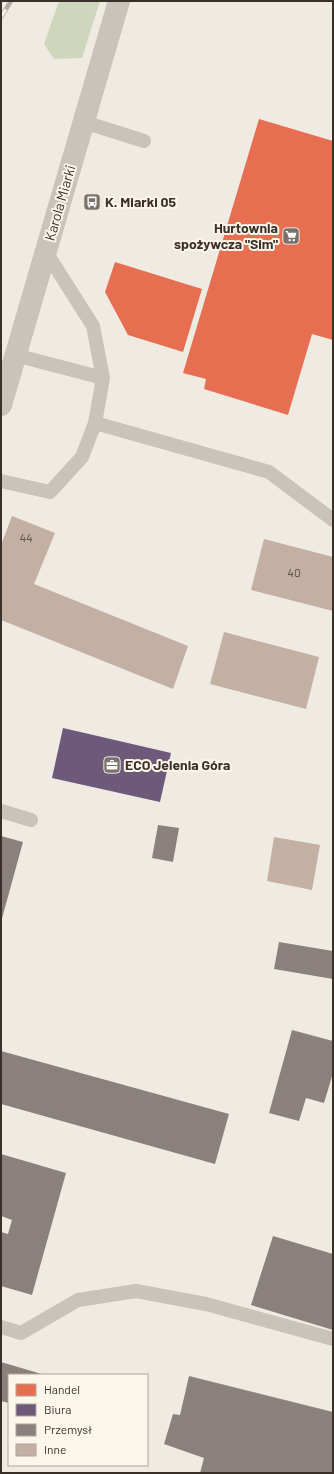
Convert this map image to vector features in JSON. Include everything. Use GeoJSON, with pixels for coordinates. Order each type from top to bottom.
{"type":"FeatureCollection","features":[{"type":"Feature","properties":{"kind":"street","name":"Karola Miarki"},"geometry":{"type":"LineString","coordinates":[[1,405],[119,1]]}},
{"type":"Feature","properties":{"kind":"lane"},"geometry":{"type":"LineString","coordinates":[[84,122],[144,141]]}},
{"type":"Feature","properties":{"kind":"lane"},"geometry":{"type":"LineString","coordinates":[[1,480],[50,492],[82,457],[95,423],[103,378],[93,326],[46,252]]}},
{"type":"Feature","properties":{"kind":"lane"},"geometry":{"type":"LineString","coordinates":[[16,355],[103,378]]}},
{"type":"Feature","properties":{"kind":"lane"},"geometry":{"type":"LineString","coordinates":[[95,423],[270,472],[333,520]]}},
{"type":"Feature","properties":{"kind":"lane"},"geometry":{"type":"LineString","coordinates":[[1,811],[31,820]]}},
{"type":"Feature","properties":{"kind":"lane"},"geometry":{"type":"LineString","coordinates":[[1,1327],[21,1333],[78,1300],[136,1291],[206,1304],[333,1339]]}},
{"type":"Feature","properties":{"kind":"green space"},"geometry":{"type":"Polygon","coordinates":[[[59,1],[100,1],[82,58],[54,59],[44,44],[59,1]]]}},
{"type":"Feature","properties":{"kind":"building: Handel"},"geometry":{"type":"Polygon","coordinates":[[[259,119],[333,141],[333,340],[312,334],[288,415],[204,389],[206,379],[183,373],[259,119]]]}},
{"type":"Feature","properties":{"kind":"building: Handel"},"geometry":{"type":"Polygon","coordinates":[[[115,262],[202,289],[183,352],[128,335],[105,292],[115,262]]]}},
{"type":"Feature","properties":{"kind":"building: Biura","name":"ECO Jelenia Góra"},"geometry":{"type":"Polygon","coordinates":[[[63,728],[171,753],[160,802],[52,778],[63,728]]]}},
{"type":"Feature","properties":{"kind":"building: Przemysł"},"geometry":{"type":"Polygon","coordinates":[[[158,825],[179,828],[173,862],[152,858],[158,825]]]}},
{"type":"Feature","properties":{"kind":"building: Przemysł"},"geometry":{"type":"Polygon","coordinates":[[[1,836],[23,842],[1,922],[1,836]]]}},
{"type":"Feature","properties":{"kind":"building: Przemysł"},"geometry":{"type":"Polygon","coordinates":[[[279,942],[333,951],[333,979],[274,969],[279,942]]]}},
{"type":"Feature","properties":{"kind":"building: Przemysł"},"geometry":{"type":"Polygon","coordinates":[[[292,1030],[333,1041],[333,1073],[324,1103],[306,1098],[299,1121],[269,1113],[292,1030]]]}},
{"type":"Feature","properties":{"kind":"building: Przemysł"},"geometry":{"type":"Polygon","coordinates":[[[1,1051],[229,1114],[215,1164],[1,1104],[1,1051]]]}},
{"type":"Feature","properties":{"kind":"building: Przemysł"},"geometry":{"type":"Polygon","coordinates":[[[1,1154],[66,1173],[32,1295],[1,1286],[1,1232],[8,1234],[12,1220],[1,1216],[1,1154]]]}},
{"type":"Feature","properties":{"kind":"building: Przemysł"},"geometry":{"type":"Polygon","coordinates":[[[273,1236],[333,1254],[333,1330],[251,1305],[273,1236]]]}},
{"type":"Feature","properties":{"kind":"building: Przemysł"},"geometry":{"type":"Polygon","coordinates":[[[1,1362],[42,1374],[8,1374],[8,1403],[1,1401],[1,1362]]]}},
{"type":"Feature","properties":{"kind":"building: Przemysł"},"geometry":{"type":"Polygon","coordinates":[[[189,1376],[333,1412],[333,1473],[200,1473],[204,1458],[164,1444],[173,1414],[180,1415],[189,1376]]]}},
{"type":"Feature","properties":{"kind":"building: Inne"},"geometry":{"type":"Polygon","coordinates":[[[12,516],[55,533],[34,584],[188,646],[173,689],[1,620],[1,545],[12,516]]]}},
{"type":"Feature","properties":{"kind":"building: Inne"},"geometry":{"type":"Polygon","coordinates":[[[264,539],[333,557],[333,611],[251,590],[264,539]]]}},
{"type":"Feature","properties":{"kind":"building: Inne"},"geometry":{"type":"Polygon","coordinates":[[[224,632],[319,657],[306,709],[210,684],[224,632]]]}},
{"type":"Feature","properties":{"kind":"building: Inne"},"geometry":{"type":"Polygon","coordinates":[[[274,837],[320,845],[312,890],[267,881],[274,837]]]}},
{"type":"Feature","properties":{"kind":"railway"},"geometry":{"type":"LineString","coordinates":[[1,17],[11,1]]}},
{"type":"Feature","properties":{"kind":"place","name":"K. Miarki 05"},"geometry":{"type":"Point","coordinates":[92,202]}},
{"type":"Feature","properties":{"kind":"place","name":"Hurtownia spożywcza \"Sim\""},"geometry":{"type":"Point","coordinates":[291,236]}},
{"type":"Feature","properties":{"kind":"place","name":"ECO Jelenia Góra"},"geometry":{"type":"Point","coordinates":[112,765]}}]}
